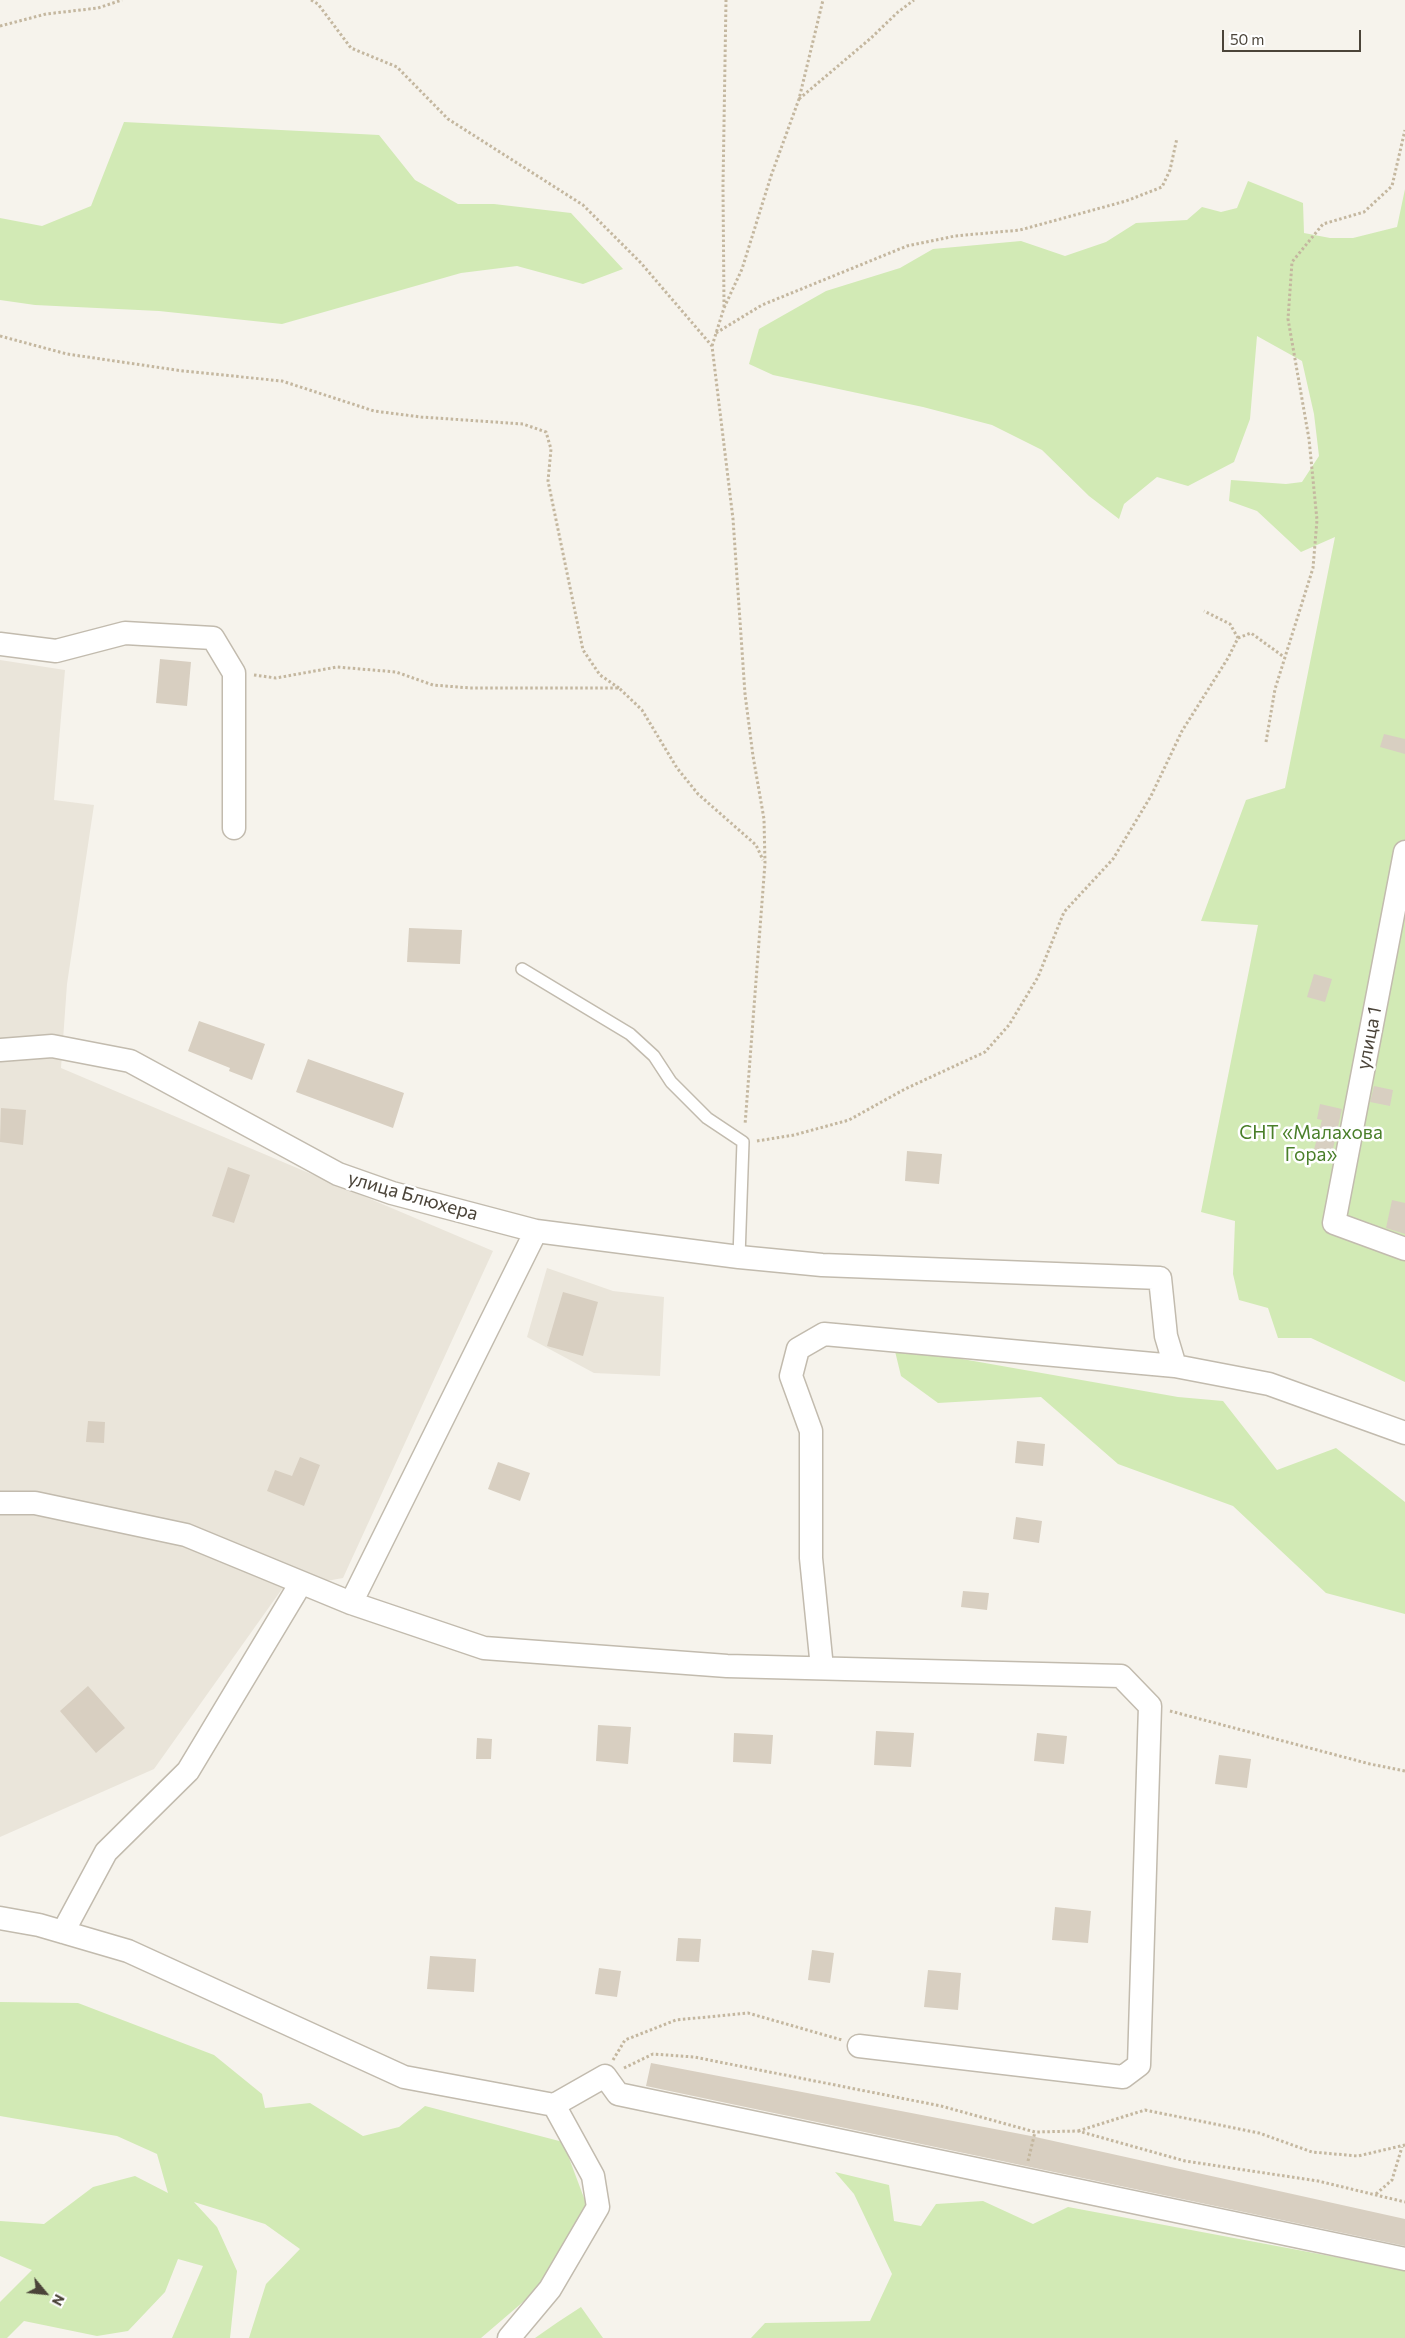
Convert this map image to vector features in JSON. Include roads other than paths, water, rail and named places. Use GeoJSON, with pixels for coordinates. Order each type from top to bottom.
{"type":"FeatureCollection","features":[{"type":"Feature","properties":{"kind":"street"},"geometry":{"type":"LineString","coordinates":[[0,644],[56,651],[126,633],[213,638],[234,673],[234,828]]}},
{"type":"Feature","properties":{"kind":"street","name":"улица 1"},"geometry":{"type":"LineString","coordinates":[[1405,852],[1334,1223],[1405,1249]]}},
{"type":"Feature","properties":{"kind":"street","name":"улица Блюхера"},"geometry":{"type":"LineString","coordinates":[[0,1050],[52,1046],[130,1061],[302,1152],[338,1174],[392,1193],[536,1231],[739,1257],[822,1265],[1160,1278],[1166,1336],[1175,1366]]}},
{"type":"Feature","properties":{"kind":"street"},"geometry":{"type":"LineString","coordinates":[[351,1603],[536,1231]]}},
{"type":"Feature","properties":{"kind":"street"},"geometry":{"type":"LineString","coordinates":[[822,1668],[810,1558],[811,1430],[791,1376],[798,1349],[824,1334],[1175,1366],[1268,1384],[1405,1433]]}},
{"type":"Feature","properties":{"kind":"street"},"geometry":{"type":"LineString","coordinates":[[0,1502],[35,1503],[186,1535],[351,1603],[484,1648],[727,1666],[1121,1676],[1150,1706],[1139,2065],[1123,2077],[859,2046]]}},
{"type":"Feature","properties":{"kind":"street"},"geometry":{"type":"LineString","coordinates":[[63,1932],[106,1852],[188,1771],[301,1583]]}},
{"type":"Feature","properties":{"kind":"street"},"geometry":{"type":"LineString","coordinates":[[0,1918],[39,1925],[128,1951],[404,2077],[554,2105],[605,2076],[618,2094],[1023,2180],[1405,2258]]}},
{"type":"Feature","properties":{"kind":"street"},"geometry":{"type":"LineString","coordinates":[[509,2338],[550,2289],[598,2207],[593,2176],[554,2105]]}},
{"type":"Feature","properties":{"kind":"lane"},"geometry":{"type":"LineString","coordinates":[[522,970],[630,1034],[654,1056],[671,1082],[707,1118],[743,1142],[739,1257]]}},
{"type":"Feature","properties":{"kind":"park label","name":"СНТ «Малахова Гора»"},"geometry":{"type":"Point","coordinates":[1311,1144]}}]}
